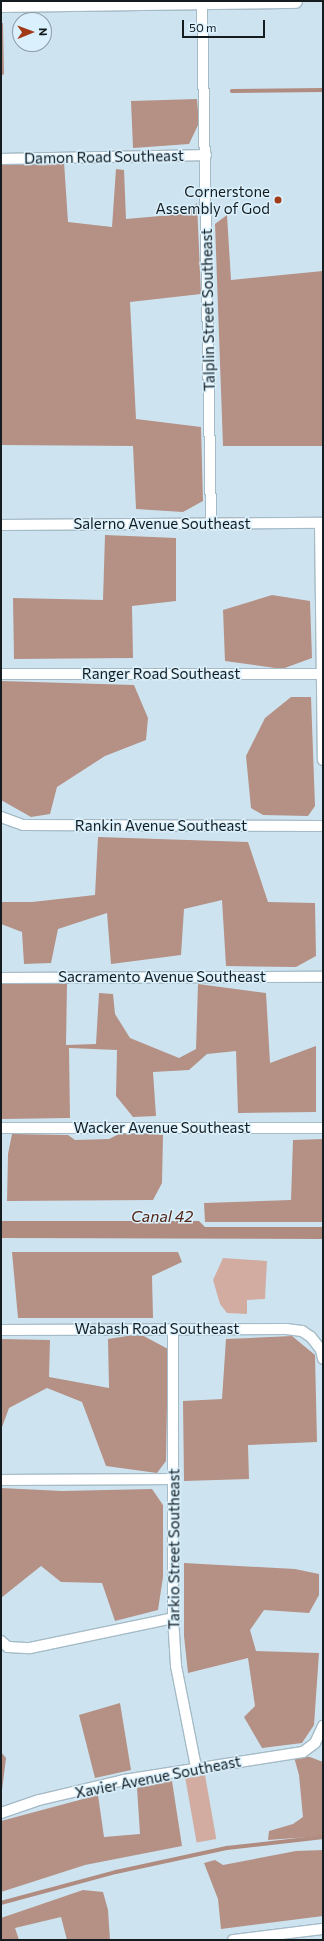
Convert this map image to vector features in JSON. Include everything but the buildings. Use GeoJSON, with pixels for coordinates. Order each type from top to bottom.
{"type":"FeatureCollection","features":[{"type":"Feature","properties":{"kind":"street"},"geometry":{"type":"LineString","coordinates":[[1,5],[295,1]]}},
{"type":"Feature","properties":{"kind":"street","name":"Talplin Street Southeast"},"geometry":{"type":"LineString","coordinates":[[202,2],[206,155],[211,524]]}},
{"type":"Feature","properties":{"kind":"street","name":"Damon Road Southeast"},"geometry":{"type":"LineString","coordinates":[[1,158],[206,155]]}},
{"type":"Feature","properties":{"kind":"street"},"geometry":{"type":"LineString","coordinates":[[321,523],[323,760]]}},
{"type":"Feature","properties":{"kind":"street","name":"Salerno Avenue Southeast"},"geometry":{"type":"LineString","coordinates":[[1,525],[321,523]]}},
{"type":"Feature","properties":{"kind":"street","name":"Ranger Road Southeast"},"geometry":{"type":"LineString","coordinates":[[1,674],[322,674]]}},
{"type":"Feature","properties":{"kind":"street","name":"Rankin Avenue Southeast"},"geometry":{"type":"LineString","coordinates":[[1,817],[23,825],[323,826]]}},
{"type":"Feature","properties":{"kind":"street","name":"Sacramento Avenue Southeast"},"geometry":{"type":"LineString","coordinates":[[1,978],[323,977]]}},
{"type":"Feature","properties":{"kind":"street","name":"Wacker Avenue Southeast"},"geometry":{"type":"LineString","coordinates":[[1,1128],[323,1128]]}},
{"type":"Feature","properties":{"kind":"street","name":"Tarkio Street Southeast"},"geometry":{"type":"LineString","coordinates":[[173,1329],[173,1618],[176,1666],[196,1767]]}},
{"type":"Feature","properties":{"kind":"street","name":"Wabash Road Southeast"},"geometry":{"type":"LineString","coordinates":[[1,1330],[286,1329],[302,1331],[311,1337],[321,1350],[323,1359]]}},
{"type":"Feature","properties":{"kind":"street"},"geometry":{"type":"LineString","coordinates":[[1,1480],[173,1479]]}},
{"type":"Feature","properties":{"kind":"street"},"geometry":{"type":"LineString","coordinates":[[1,1641],[8,1647],[30,1648],[173,1618]]}},
{"type":"Feature","properties":{"kind":"street","name":"Xavier Avenue Southeast"},"geometry":{"type":"LineString","coordinates":[[1,1813],[78,1791],[196,1767],[303,1752],[315,1744],[323,1726]]}},
{"type":"Feature","properties":{"kind":"street"},"geometry":{"type":"LineString","coordinates":[[233,1940],[323,1929]]}},
{"type":"Feature","properties":{"kind":"shaded area"},"geometry":{"type":"Polygon","coordinates":[[[1,23],[3,23],[4,74],[1,76],[1,23]]]}},
{"type":"Feature","properties":{"kind":"shaded area"},"geometry":{"type":"Polygon","coordinates":[[[197,99],[199,123],[189,144],[133,148],[131,101],[197,99]]]}},
{"type":"Feature","properties":{"kind":"shaded area"},"geometry":{"type":"Polygon","coordinates":[[[64,162],[68,222],[112,227],[116,169],[124,170],[126,219],[183,214],[197,203],[201,294],[130,302],[136,419],[201,427],[203,501],[183,512],[136,509],[133,446],[1,445],[1,163],[64,162]]]}},
{"type":"Feature","properties":{"kind":"shaded area"},"geometry":{"type":"Polygon","coordinates":[[[227,215],[231,280],[323,271],[323,446],[223,446],[215,224],[227,215]]]}},
{"type":"Feature","properties":{"kind":"shaded area"},"geometry":{"type":"Polygon","coordinates":[[[105,535],[176,538],[176,601],[132,606],[133,658],[14,659],[13,598],[103,600],[105,535]]]}},
{"type":"Feature","properties":{"kind":"shaded area"},"geometry":{"type":"Polygon","coordinates":[[[272,595],[310,601],[312,658],[282,669],[225,661],[223,610],[272,595]]]}},
{"type":"Feature","properties":{"kind":"shaded area"},"geometry":{"type":"Polygon","coordinates":[[[1,681],[134,685],[148,718],[146,740],[105,756],[57,787],[50,814],[31,817],[1,800],[1,681]]]}},
{"type":"Feature","properties":{"kind":"shaded area"},"geometry":{"type":"Polygon","coordinates":[[[291,697],[311,697],[315,806],[308,816],[263,815],[251,808],[246,756],[265,718],[291,697]]]}},
{"type":"Feature","properties":{"kind":"shaded area"},"geometry":{"type":"Polygon","coordinates":[[[98,837],[248,842],[268,902],[315,903],[316,956],[296,967],[226,966],[222,900],[184,909],[181,955],[111,964],[107,913],[58,929],[51,963],[24,964],[22,932],[1,924],[1,902],[32,902],[95,895],[98,837]]]}},
{"type":"Feature","properties":{"kind":"shaded area"},"geometry":{"type":"Polygon","coordinates":[[[1,984],[67,984],[66,1045],[96,1044],[99,993],[113,994],[115,1014],[130,1038],[179,1058],[196,1049],[198,984],[266,993],[270,1063],[316,1046],[316,1112],[238,1113],[236,1051],[207,1054],[189,1070],[153,1072],[156,1116],[133,1117],[116,1096],[117,1050],[69,1048],[70,1118],[2,1119],[1,984]]]}},
{"type":"Feature","properties":{"kind":"shaded area"},"geometry":{"type":"Polygon","coordinates":[[[125,1131],[163,1135],[162,1183],[153,1200],[7,1201],[8,1154],[12,1134],[68,1135],[75,1140],[109,1139],[125,1131]]]}},
{"type":"Feature","properties":{"kind":"shaded area"},"geometry":{"type":"Polygon","coordinates":[[[323,1139],[323,1222],[205,1222],[204,1203],[291,1200],[293,1140],[323,1139]]]}},
{"type":"Feature","properties":{"kind":"shaded area"},"geometry":{"type":"Polygon","coordinates":[[[1,1221],[199,1221],[205,1227],[323,1227],[323,1239],[1,1238],[1,1221]]]}},
{"type":"Feature","properties":{"kind":"shaded area"},"geometry":{"type":"Polygon","coordinates":[[[12,1252],[178,1252],[182,1262],[152,1276],[153,1318],[18,1318],[12,1252]]]}},
{"type":"Feature","properties":{"kind":"shaded area"},"geometry":{"type":"Polygon","coordinates":[[[223,1258],[267,1261],[265,1299],[247,1300],[247,1314],[227,1313],[220,1304],[213,1280],[223,1258]]]}},
{"type":"Feature","properties":{"kind":"shaded area"},"geometry":{"type":"Polygon","coordinates":[[[140,1334],[168,1349],[166,1461],[157,1473],[106,1466],[82,1402],[47,1388],[9,1408],[1,1430],[1,1339],[50,1340],[49,1377],[109,1388],[108,1339],[140,1334]]]}},
{"type":"Feature","properties":{"kind":"shaded area"},"geometry":{"type":"Polygon","coordinates":[[[292,1336],[315,1355],[317,1442],[248,1445],[249,1479],[184,1481],[183,1401],[222,1399],[226,1339],[292,1336]]]}},
{"type":"Feature","properties":{"kind":"shaded area"},"geometry":{"type":"Polygon","coordinates":[[[1,1488],[62,1491],[152,1489],[163,1505],[163,1577],[158,1610],[115,1621],[102,1583],[61,1582],[41,1566],[1,1598],[1,1488]]]}},
{"type":"Feature","properties":{"kind":"shaded area"},"geometry":{"type":"Polygon","coordinates":[[[184,1563],[295,1569],[319,1574],[319,1595],[309,1613],[264,1610],[250,1630],[256,1651],[319,1653],[314,1725],[302,1743],[262,1748],[244,1717],[255,1706],[248,1658],[188,1673],[184,1636],[184,1563]]]}},
{"type":"Feature","properties":{"kind":"shaded area"},"geometry":{"type":"Polygon","coordinates":[[[120,1703],[131,1770],[95,1778],[79,1715],[120,1703]]]}},
{"type":"Feature","properties":{"kind":"shaded area"},"geometry":{"type":"Polygon","coordinates":[[[1,1752],[6,1758],[1,1798],[1,1752]]]}},
{"type":"Feature","properties":{"kind":"shaded area"},"geometry":{"type":"Polygon","coordinates":[[[294,1757],[310,1757],[323,1762],[323,1836],[268,1840],[269,1831],[293,1824],[303,1817],[299,1775],[294,1757]]]}},
{"type":"Feature","properties":{"kind":"shaded area"},"geometry":{"type":"Polygon","coordinates":[[[205,1775],[216,1839],[197,1842],[185,1778],[205,1775]]]}},
{"type":"Feature","properties":{"kind":"shaded area"},"geometry":{"type":"Polygon","coordinates":[[[172,1781],[182,1846],[85,1865],[1,1892],[1,1821],[98,1795],[104,1837],[140,1834],[137,1788],[172,1781]]]}},
{"type":"Feature","properties":{"kind":"shaded area"},"geometry":{"type":"Polygon","coordinates":[[[323,1850],[323,1916],[221,1929],[218,1899],[204,1863],[215,1860],[223,1865],[296,1851],[323,1850]]]}},
{"type":"Feature","properties":{"kind":"shaded area"},"geometry":{"type":"Polygon","coordinates":[[[83,1890],[103,1892],[108,1910],[110,1940],[67,1940],[61,1917],[15,1928],[19,1940],[1,1940],[1,1918],[83,1890]]]}},
{"type":"Feature","properties":{"kind":"waterway"},"geometry":{"type":"LineString","coordinates":[[232,91],[323,90]]}},
{"type":"Feature","properties":{"kind":"waterway"},"geometry":{"type":"LineString","coordinates":[[1,1903],[116,1872],[227,1848],[323,1837]]}},
{"type":"Feature","properties":{"kind":"place","name":"Cornerstone Assembly of God"},"geometry":{"type":"Point","coordinates":[278,200]}},
{"type":"Feature","properties":{"kind":"water label","name":"Canal 42"},"geometry":{"type":"Point","coordinates":[162,1216]}}]}
